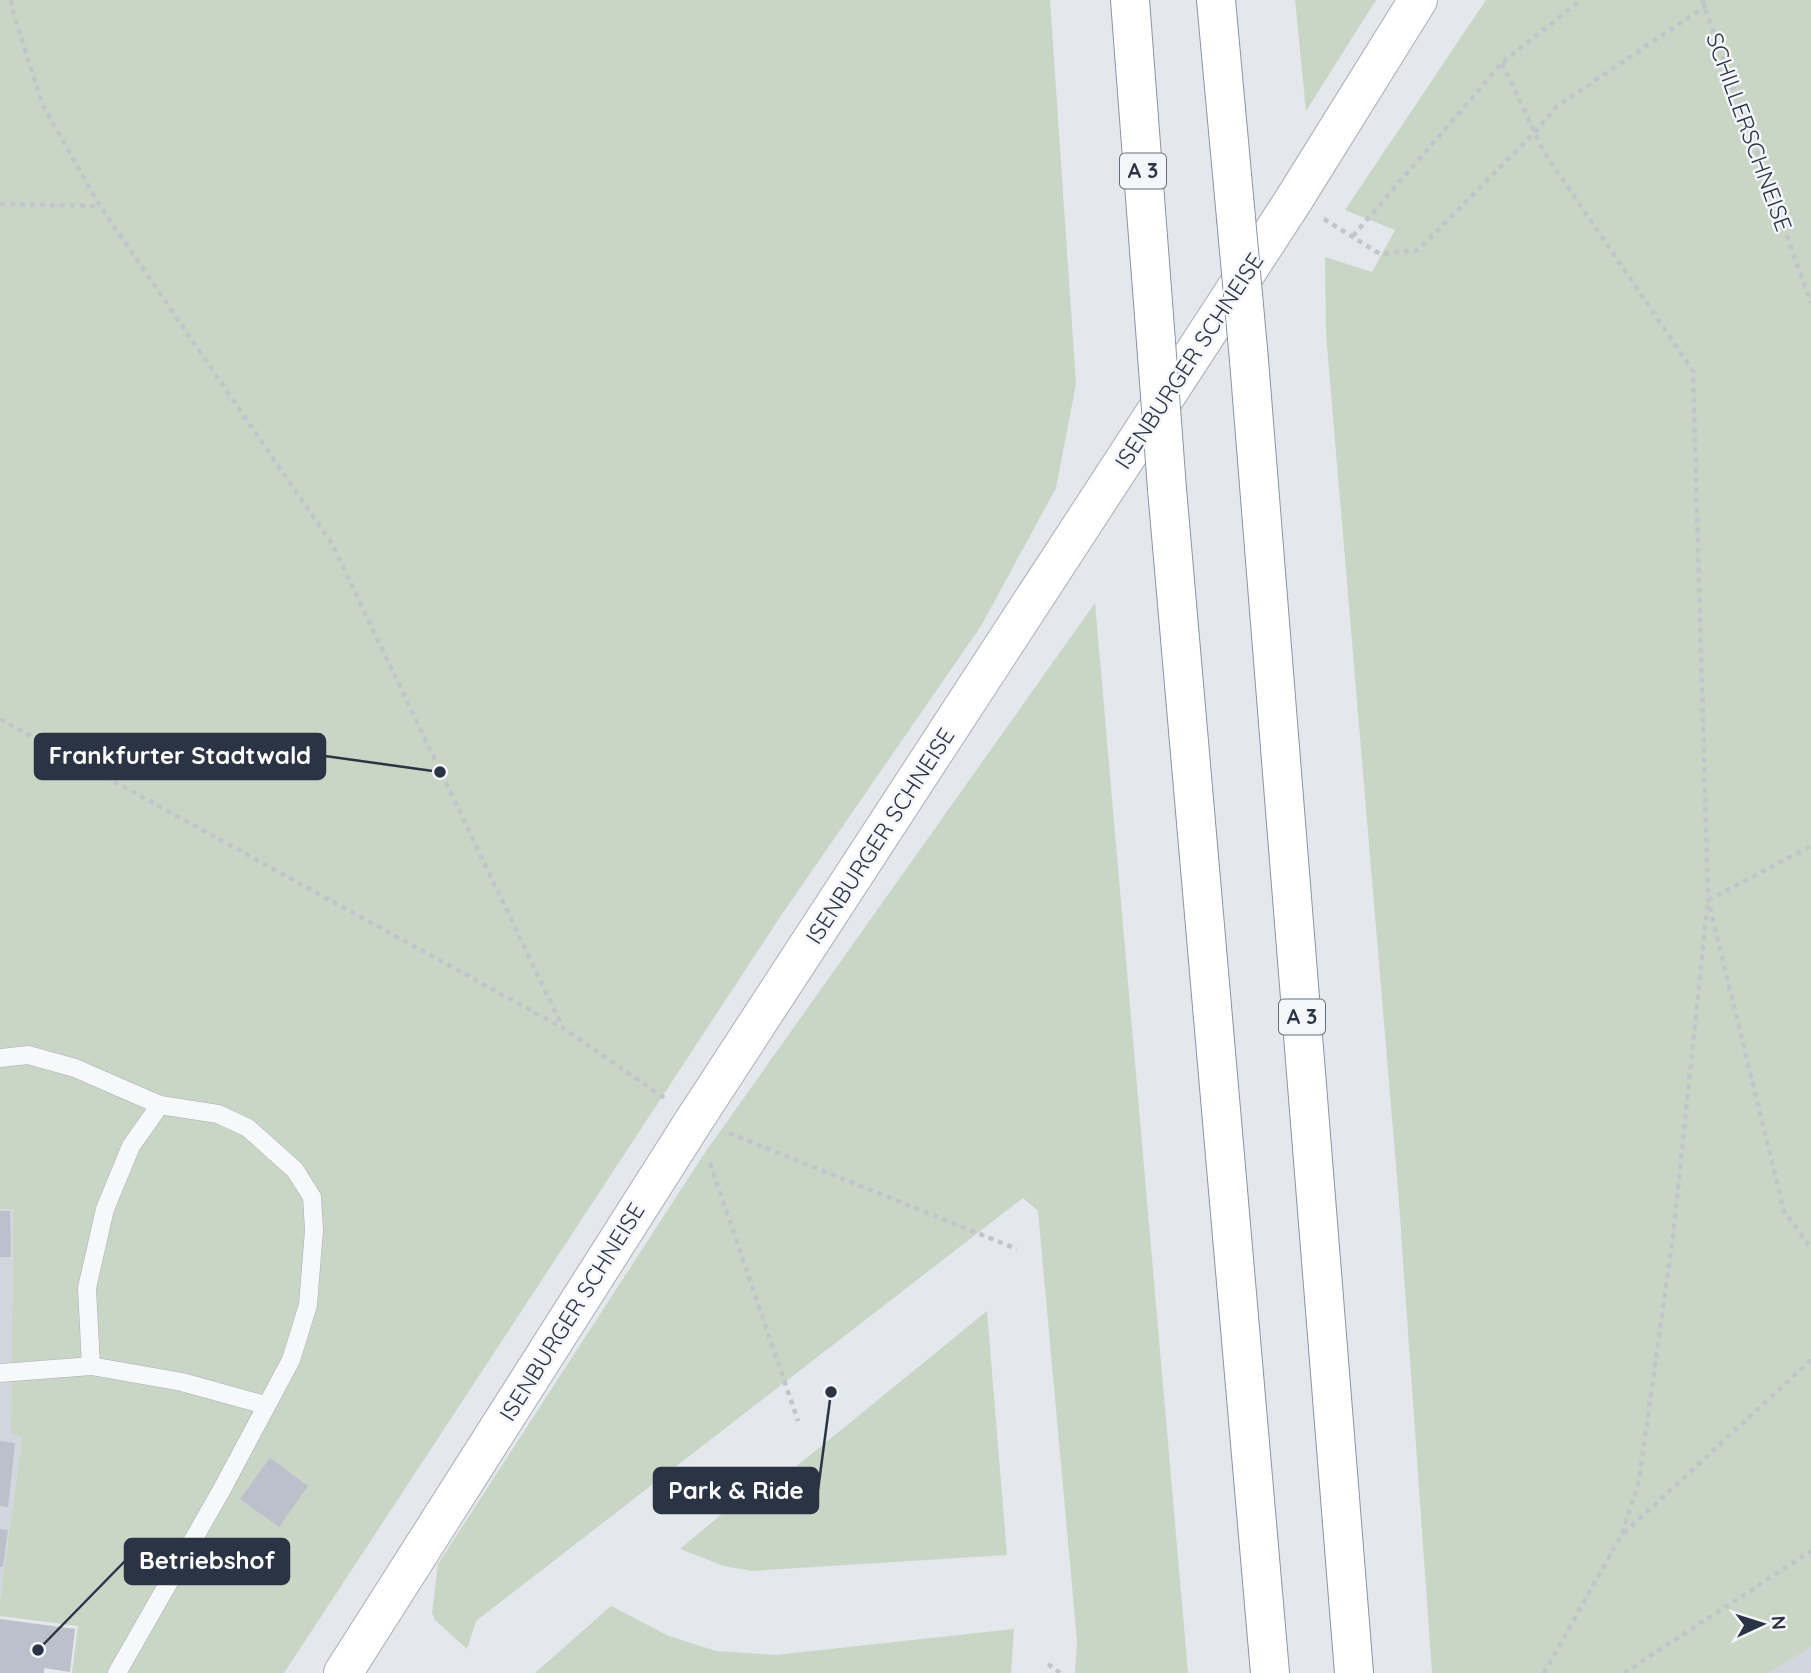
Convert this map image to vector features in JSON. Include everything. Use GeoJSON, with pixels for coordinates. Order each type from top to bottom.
{"type":"FeatureCollection","features":[{"type":"Feature","properties":{"kind":"main road","name":"A 3"},"geometry":{"type":"LineString","coordinates":[[1130,0],[1167,489],[1270,1673]]}},
{"type":"Feature","properties":{"kind":"main road","name":"A 3"},"geometry":{"type":"LineString","coordinates":[[1216,0],[1249,360],[1354,1673]]}},
{"type":"Feature","properties":{"kind":"main road","name":"ISENBURGER SCHNEISE"},"geometry":{"type":"LineString","coordinates":[[343,1673],[695,1119],[1293,201],[1418,0]]}},
{"type":"Feature","properties":{"kind":"lane"},"geometry":{"type":"LineString","coordinates":[[0,1058],[28,1055],[75,1068],[160,1105],[218,1114],[248,1128],[295,1170],[312,1197],[314,1230],[308,1305],[291,1360],[117,1673]]}},
{"type":"Feature","properties":{"kind":"lane"},"geometry":{"type":"LineString","coordinates":[[91,1366],[87,1287],[105,1209],[131,1146],[160,1105]]}},
{"type":"Feature","properties":{"kind":"lane"},"geometry":{"type":"LineString","coordinates":[[0,1373],[91,1366],[182,1382],[265,1405]]}},
{"type":"Feature","properties":{"kind":"path"},"geometry":{"type":"LineString","coordinates":[[11,0],[43,106],[100,206],[332,544],[563,1028]]}},
{"type":"Feature","properties":{"kind":"path"},"geometry":{"type":"LineString","coordinates":[[1581,0],[1502,63],[1353,236],[1380,254],[1418,250],[1535,132],[1556,107],[1704,8],[1709,0]]}},
{"type":"Feature","properties":{"kind":"path","name":"SCHILLERSCHNEISE"},"geometry":{"type":"LineString","coordinates":[[1702,0],[1811,303]]}},
{"type":"Feature","properties":{"kind":"path"},"geometry":{"type":"LineString","coordinates":[[1502,63],[1544,152],[1693,370],[1708,900],[1673,1236],[1639,1481],[1622,1534],[1544,1673]]}},
{"type":"Feature","properties":{"kind":"path"},"geometry":{"type":"LineString","coordinates":[[0,204],[100,206]]}},
{"type":"Feature","properties":{"kind":"path"},"geometry":{"type":"LineString","coordinates":[[0,719],[563,1028],[695,1119],[1017,1249]]}},
{"type":"Feature","properties":{"kind":"path"},"geometry":{"type":"LineString","coordinates":[[1708,900],[1811,846]]}},
{"type":"Feature","properties":{"kind":"path"},"geometry":{"type":"LineString","coordinates":[[1708,900],[1784,1211],[1811,1248]]}},
{"type":"Feature","properties":{"kind":"path"},"geometry":{"type":"LineString","coordinates":[[695,1119],[798,1421]]}},
{"type":"Feature","properties":{"kind":"path"},"geometry":{"type":"LineString","coordinates":[[1622,1534],[1811,1360]]}},
{"type":"Feature","properties":{"kind":"path"},"geometry":{"type":"LineString","coordinates":[[1624,1673],[1811,1551]]}},
{"type":"Feature","properties":{"kind":"path"},"geometry":{"type":"LineString","coordinates":[[1048,1664],[1060,1673]]}},
{"type":"Feature","properties":{"kind":"shaded area"},"geometry":{"type":"Polygon","coordinates":[[[0,1208],[13,1208],[11,1434],[22,1436],[0,1599],[0,1208]]]}},
{"type":"Feature","properties":{"kind":"shaded area"},"geometry":{"type":"Polygon","coordinates":[[[1811,1647],[1811,1673],[1769,1673],[1811,1647]]]}},
{"type":"Feature","properties":{"kind":"green space"},"geometry":{"type":"Polygon","coordinates":[[[0,0],[1050,0],[1076,384],[1056,488],[981,626],[780,917],[284,1673],[72,1673],[78,1626],[0,1616],[22,1437],[11,1434],[13,1209],[0,1208],[0,0]]]}},
{"type":"Feature","properties":{"kind":"green space"},"geometry":{"type":"Polygon","coordinates":[[[1295,0],[1376,0],[1306,111],[1295,0]]]}},
{"type":"Feature","properties":{"kind":"green space"},"geometry":{"type":"Polygon","coordinates":[[[1486,0],[1811,0],[1811,1647],[1769,1673],[1432,1673],[1398,1189],[1326,333],[1325,257],[1372,272],[1395,230],[1345,210],[1486,0]]]}},
{"type":"Feature","properties":{"kind":"green space"},"geometry":{"type":"Polygon","coordinates":[[[1095,603],[1188,1673],[1075,1673],[1077,1641],[1038,1211],[1023,1198],[476,1621],[467,1649],[435,1620],[432,1613],[438,1564],[704,1154],[1095,603]]]}},
{"type":"Feature","properties":{"kind":"green space"},"geometry":{"type":"Polygon","coordinates":[[[987,1311],[1007,1555],[752,1571],[724,1566],[680,1549],[764,1479],[771,1487],[987,1311]]]}},
{"type":"Feature","properties":{"kind":"green space"},"geometry":{"type":"Polygon","coordinates":[[[611,1606],[669,1636],[716,1651],[775,1655],[1014,1629],[1011,1673],[535,1673],[611,1606]]]}},
{"type":"Feature","properties":{"kind":"building"},"geometry":{"type":"Polygon","coordinates":[[[0,1211],[10,1211],[11,1257],[0,1257],[0,1211]]]}},
{"type":"Feature","properties":{"kind":"building"},"geometry":{"type":"Polygon","coordinates":[[[0,1441],[15,1443],[8,1507],[0,1506],[0,1441]]]}},
{"type":"Feature","properties":{"kind":"building"},"geometry":{"type":"Polygon","coordinates":[[[270,1458],[308,1486],[279,1527],[240,1499],[270,1458]]]}},
{"type":"Feature","properties":{"kind":"building"},"geometry":{"type":"Polygon","coordinates":[[[0,1529],[8,1530],[3,1567],[0,1567],[0,1529]]]}},
{"type":"Feature","properties":{"kind":"building"},"geometry":{"type":"Polygon","coordinates":[[[0,1619],[75,1629],[70,1672],[44,1668],[44,1673],[0,1673],[0,1619]]]}},
{"type":"Feature","properties":{"kind":"place","name":"Frankfurter Stadtwald"},"geometry":{"type":"Point","coordinates":[440,772]}},
{"type":"Feature","properties":{"kind":"place","name":"Park & Ride"},"geometry":{"type":"Point","coordinates":[831,1392]}},
{"type":"Feature","properties":{"kind":"place","name":"Betriebshof"},"geometry":{"type":"Point","coordinates":[38,1650]}}]}
